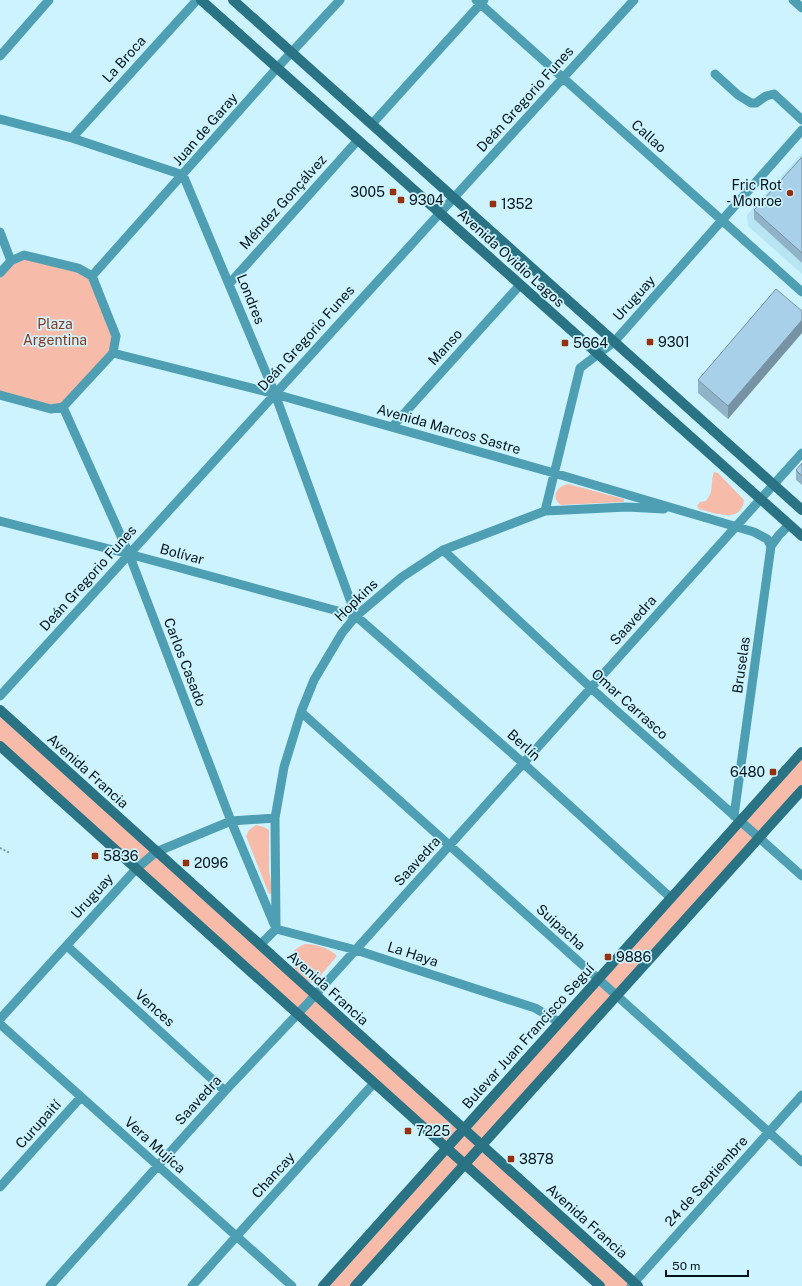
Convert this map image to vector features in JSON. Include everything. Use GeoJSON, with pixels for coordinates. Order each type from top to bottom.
{"type":"FeatureCollection","features":[{"type":"Feature","properties":{"kind":"main road","name":"Avenida Ovidio Lagos"},"geometry":{"type":"LineString","coordinates":[[201,0],[802,536]]}},
{"type":"Feature","properties":{"kind":"main road","name":"Avenida Ovidio Lagos"},"geometry":{"type":"LineString","coordinates":[[233,0],[802,510]]}},
{"type":"Feature","properties":{"kind":"main road","name":"Avenida Francia"},"geometry":{"type":"LineString","coordinates":[[0,710],[482,1145],[634,1285]]}},
{"type":"Feature","properties":{"kind":"main road"},"geometry":{"type":"LineString","coordinates":[[0,746],[600,1286]]}},
{"type":"Feature","properties":{"kind":"main road","name":"Bulevar Juan Francisco Seguí"},"geometry":{"type":"LineString","coordinates":[[323,1286],[671,898],[737,818],[802,752]]}},
{"type":"Feature","properties":{"kind":"main road"},"geometry":{"type":"LineString","coordinates":[[355,1286],[802,790]]}},
{"type":"Feature","properties":{"kind":"street"},"geometry":{"type":"LineString","coordinates":[[0,56],[49,0]]}},
{"type":"Feature","properties":{"kind":"street","name":"La Broca"},"geometry":{"type":"LineString","coordinates":[[72,138],[197,0]]}},
{"type":"Feature","properties":{"kind":"street","name":"Juan de Garay"},"geometry":{"type":"LineString","coordinates":[[92,276],[184,175],[291,52],[340,0]]}},
{"type":"Feature","properties":{"kind":"street","name":"Deán Gregorio Funes"},"geometry":{"type":"LineString","coordinates":[[0,696],[634,0]]}},
{"type":"Feature","properties":{"kind":"street"},"geometry":{"type":"LineString","coordinates":[[793,0],[802,8]]}},
{"type":"Feature","properties":{"kind":"street"},"geometry":{"type":"LineString","coordinates":[[372,124],[480,1]]}},
{"type":"Feature","properties":{"kind":"street","name":"Callao"},"geometry":{"type":"LineString","coordinates":[[480,1],[563,78],[802,292]]}},
{"type":"Feature","properties":{"kind":"street"},"geometry":{"type":"LineString","coordinates":[[715,74],[738,95],[752,103],[769,94],[777,96],[802,120]]}},
{"type":"Feature","properties":{"kind":"street"},"geometry":{"type":"LineString","coordinates":[[0,119],[72,138],[184,175]]}},
{"type":"Feature","properties":{"kind":"street","name":"Uruguay"},"geometry":{"type":"LineString","coordinates":[[545,511],[580,368],[614,342],[802,130]]}},
{"type":"Feature","properties":{"kind":"street","name":"Méndez Gonçálvez"},"geometry":{"type":"LineString","coordinates":[[230,283],[358,140]]}},
{"type":"Feature","properties":{"kind":"street","name":"Londres"},"geometry":{"type":"LineString","coordinates":[[184,175],[275,394],[356,616]]}},
{"type":"Feature","properties":{"kind":"street"},"geometry":{"type":"LineString","coordinates":[[0,232],[11,261]]}},
{"type":"Feature","properties":{"kind":"street"},"geometry":{"type":"LineString","coordinates":[[0,273],[11,261],[24,255],[78,268],[92,276],[116,336],[113,353],[63,407],[51,409],[0,395]]}},
{"type":"Feature","properties":{"kind":"street","name":"Manso"},"geometry":{"type":"LineString","coordinates":[[392,427],[520,285]]}},
{"type":"Feature","properties":{"kind":"street","name":"Avenida Marcos Sastre"},"geometry":{"type":"LineString","coordinates":[[113,353],[275,394],[554,473],[754,532],[767,539],[772,546]]}},
{"type":"Feature","properties":{"kind":"street","name":"Carlos Casado"},"geometry":{"type":"LineString","coordinates":[[63,407],[129,554],[231,822],[276,928]]}},
{"type":"Feature","properties":{"kind":"street","name":"Saavedra"},"geometry":{"type":"LineString","coordinates":[[50,1286],[225,1091],[296,1014],[316,995],[802,453]]}},
{"type":"Feature","properties":{"kind":"street","name":"Hopkins"},"geometry":{"type":"LineString","coordinates":[[276,928],[275,818],[284,766],[301,712],[314,680],[342,633],[356,616],[402,576],[443,550],[545,511],[627,507],[679,510]]}},
{"type":"Feature","properties":{"kind":"street","name":"Bolívar"},"geometry":{"type":"LineString","coordinates":[[0,521],[129,554],[356,616]]}},
{"type":"Feature","properties":{"kind":"street","name":"Bruselas"},"geometry":{"type":"LineString","coordinates":[[737,818],[772,546],[779,534],[789,525]]}},
{"type":"Feature","properties":{"kind":"street","name":"Omar Carrasco"},"geometry":{"type":"LineString","coordinates":[[443,550],[591,688],[802,876]]}},
{"type":"Feature","properties":{"kind":"street","name":"Berlín"},"geometry":{"type":"LineString","coordinates":[[356,616],[523,763],[671,898]]}},
{"type":"Feature","properties":{"kind":"street","name":"Suipacha"},"geometry":{"type":"LineString","coordinates":[[301,712],[802,1162]]}},
{"type":"Feature","properties":{"kind":"street","name":"Uruguay"},"geometry":{"type":"LineString","coordinates":[[0,1019],[136,869],[156,852],[231,822],[275,818]]}},
{"type":"Feature","properties":{"kind":"street"},"geometry":{"type":"LineString","coordinates":[[260,945],[276,928]]}},
{"type":"Feature","properties":{"kind":"street","name":"La Haya"},"geometry":{"type":"LineString","coordinates":[[276,928],[356,950],[535,1008],[559,1022]]}},
{"type":"Feature","properties":{"kind":"street","name":"Vences"},"geometry":{"type":"LineString","coordinates":[[67,946],[225,1091]]}},
{"type":"Feature","properties":{"kind":"street","name":"Vera Mujíca"},"geometry":{"type":"LineString","coordinates":[[0,1024],[292,1286]]}},
{"type":"Feature","properties":{"kind":"street","name":"Chancay"},"geometry":{"type":"LineString","coordinates":[[192,1286],[374,1083]]}},
{"type":"Feature","properties":{"kind":"street","name":"24 de Septiembre"},"geometry":{"type":"LineString","coordinates":[[634,1285],[802,1095]]}},
{"type":"Feature","properties":{"kind":"street","name":"Curupaití"},"geometry":{"type":"LineString","coordinates":[[0,1187],[81,1097]]}},
{"type":"Feature","properties":{"kind":"path"},"geometry":{"type":"LineString","coordinates":[[0,848],[10,853]]}},
{"type":"Feature","properties":{"kind":"shaded area","name":"Fric Rot - Monroe"},"geometry":{"type":"Polygon","coordinates":[[[802,153],[802,274],[748,226],[747,215],[802,153]]]}},
{"type":"Feature","properties":{"kind":"green space","name":"Plaza Argentina"},"geometry":{"type":"Polygon","coordinates":[[[24,255],[92,276],[116,336],[113,353],[63,407],[0,395],[0,273],[24,255]]]}},
{"type":"Feature","properties":{"kind":"green space"},"geometry":{"type":"Polygon","coordinates":[[[714,472],[718,473],[744,500],[742,507],[738,512],[726,515],[719,514],[699,509],[697,506],[700,502],[706,501],[709,497],[714,472]]]}},
{"type":"Feature","properties":{"kind":"green space"},"geometry":{"type":"Polygon","coordinates":[[[568,484],[624,499],[624,501],[561,505],[556,499],[556,493],[561,487],[568,484]]]}},
{"type":"Feature","properties":{"kind":"green space"},"geometry":{"type":"Polygon","coordinates":[[[0,710],[464,1129],[802,752],[802,790],[482,1145],[638,1286],[600,1286],[465,1164],[355,1286],[323,1286],[446,1148],[0,746],[0,710]]]}},
{"type":"Feature","properties":{"kind":"green space"},"geometry":{"type":"Polygon","coordinates":[[[256,825],[269,830],[269,870],[273,894],[269,894],[246,836],[249,830],[256,825]]]}},
{"type":"Feature","properties":{"kind":"green space"},"geometry":{"type":"Polygon","coordinates":[[[305,944],[322,947],[337,956],[315,982],[311,983],[295,969],[291,958],[297,948],[305,944]]]}},
{"type":"Feature","properties":{"kind":"building","name":"Fric Rot - Monroe"},"geometry":{"type":"Polygon","coordinates":[[[802,157],[802,253],[754,210],[802,157]]]}},
{"type":"Feature","properties":{"kind":"building"},"geometry":{"type":"Polygon","coordinates":[[[776,289],[802,311],[802,320],[728,406],[698,380],[776,289]]]}},
{"type":"Feature","properties":{"kind":"building"},"geometry":{"type":"Polygon","coordinates":[[[802,463],[802,476],[796,470],[802,463]]]}},
{"type":"Feature","properties":{"kind":"place","name":"3005"},"geometry":{"type":"Point","coordinates":[393,192]}},
{"type":"Feature","properties":{"kind":"place","name":"Fric Rot - Monroe"},"geometry":{"type":"Point","coordinates":[790,193]}},
{"type":"Feature","properties":{"kind":"place","name":"9304"},"geometry":{"type":"Point","coordinates":[401,200]}},
{"type":"Feature","properties":{"kind":"place","name":"1352"},"geometry":{"type":"Point","coordinates":[493,204]}},
{"type":"Feature","properties":{"kind":"place","name":"9301"},"geometry":{"type":"Point","coordinates":[650,342]}},
{"type":"Feature","properties":{"kind":"place","name":"5664"},"geometry":{"type":"Point","coordinates":[565,343]}},
{"type":"Feature","properties":{"kind":"place","name":"6480"},"geometry":{"type":"Point","coordinates":[773,772]}},
{"type":"Feature","properties":{"kind":"place","name":"5836"},"geometry":{"type":"Point","coordinates":[95,856]}},
{"type":"Feature","properties":{"kind":"place","name":"2096"},"geometry":{"type":"Point","coordinates":[186,863]}},
{"type":"Feature","properties":{"kind":"place","name":"9886"},"geometry":{"type":"Point","coordinates":[608,957]}},
{"type":"Feature","properties":{"kind":"place","name":"7225"},"geometry":{"type":"Point","coordinates":[408,1131]}},
{"type":"Feature","properties":{"kind":"place","name":"3878"},"geometry":{"type":"Point","coordinates":[511,1159]}}]}
